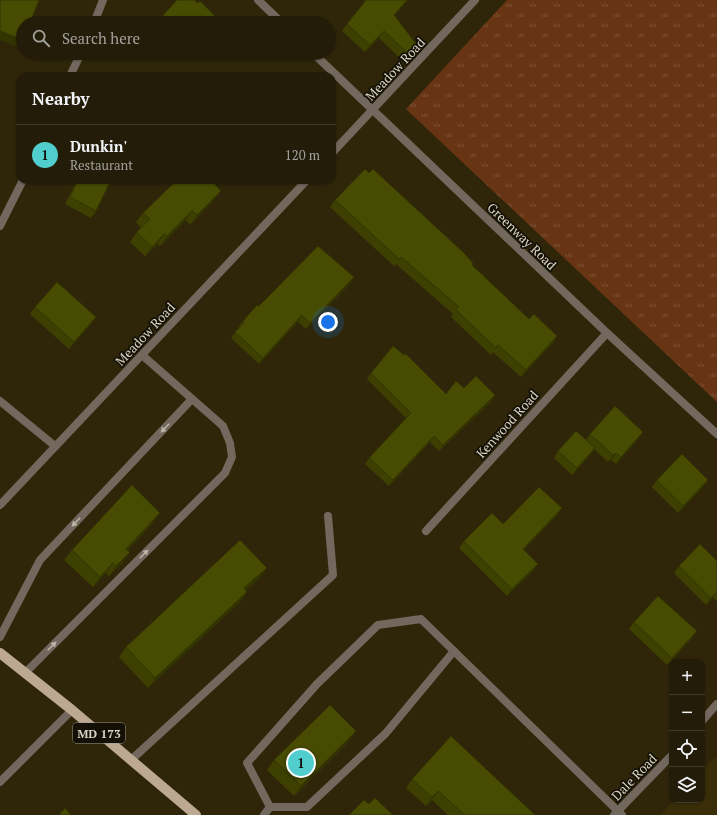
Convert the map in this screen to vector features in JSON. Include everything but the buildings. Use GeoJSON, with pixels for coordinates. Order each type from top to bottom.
{"type":"FeatureCollection","features":[{"type":"Feature","properties":{"kind":"main road","name":"MD 173"},"geometry":{"type":"LineString","coordinates":[[0,653],[72,710],[196,815]]}},
{"type":"Feature","properties":{"kind":"street"},"geometry":{"type":"LineString","coordinates":[[97,16],[103,0]]}},
{"type":"Feature","properties":{"kind":"street"},"geometry":{"type":"LineString","coordinates":[[258,0],[275,16]]}},
{"type":"Feature","properties":{"kind":"street","name":"Meadow Road"},"geometry":{"type":"LineString","coordinates":[[336,149],[475,0]]}},
{"type":"Feature","properties":{"kind":"street"},"geometry":{"type":"LineString","coordinates":[[72,72],[77,60]]}},
{"type":"Feature","properties":{"kind":"street","name":"Greenway Road"},"geometry":{"type":"LineString","coordinates":[[320,60],[333,72]]}},
{"type":"Feature","properties":{"kind":"street","name":"Greenway Road"},"geometry":{"type":"LineString","coordinates":[[336,75],[607,334],[717,434]]}},
{"type":"Feature","properties":{"kind":"street"},"geometry":{"type":"LineString","coordinates":[[0,226],[21,184]]}},
{"type":"Feature","properties":{"kind":"street","name":"Meadow Road"},"geometry":{"type":"LineString","coordinates":[[0,505],[303,184]]}},
{"type":"Feature","properties":{"kind":"street","name":"Kenwood Road"},"geometry":{"type":"LineString","coordinates":[[426,531],[607,334]]}},
{"type":"Feature","properties":{"kind":"street"},"geometry":{"type":"LineString","coordinates":[[25,673],[224,473],[232,457],[230,443],[223,426],[142,355]]}},
{"type":"Feature","properties":{"kind":"street"},"geometry":{"type":"LineString","coordinates":[[0,637],[40,560],[192,400]]}},
{"type":"Feature","properties":{"kind":"street"},"geometry":{"type":"LineString","coordinates":[[0,401],[56,446]]}},
{"type":"Feature","properties":{"kind":"street"},"geometry":{"type":"LineString","coordinates":[[131,760],[333,575],[328,516]]}},
{"type":"Feature","properties":{"kind":"street"},"geometry":{"type":"LineString","coordinates":[[270,807],[248,763],[317,684],[378,625],[421,619],[618,814]]}},
{"type":"Feature","properties":{"kind":"street"},"geometry":{"type":"LineString","coordinates":[[270,807],[307,807],[386,732],[454,651]]}},
{"type":"Feature","properties":{"kind":"street"},"geometry":{"type":"LineString","coordinates":[[705,718],[717,704]]}},
{"type":"Feature","properties":{"kind":"street"},"geometry":{"type":"LineString","coordinates":[[0,782],[72,710]]}},
{"type":"Feature","properties":{"kind":"street","name":"Dale Road"},"geometry":{"type":"LineString","coordinates":[[618,814],[669,758]]}},
{"type":"Feature","properties":{"kind":"street"},"geometry":{"type":"LineString","coordinates":[[264,815],[270,807]]}},
{"type":"Feature","properties":{"kind":"shaded area"},"geometry":{"type":"Polygon","coordinates":[[[715,757],[717,759],[717,815],[660,815],[671,803],[705,803],[705,768],[715,757]]]}},
{"type":"Feature","properties":{"kind":"green space"},"geometry":{"type":"Polygon","coordinates":[[[507,0],[717,0],[717,402],[406,109],[507,0]]]}},
{"type":"Feature","properties":{"kind":"place","name":"Dunkin'"},"geometry":{"type":"Point","coordinates":[301,763]}}]}
